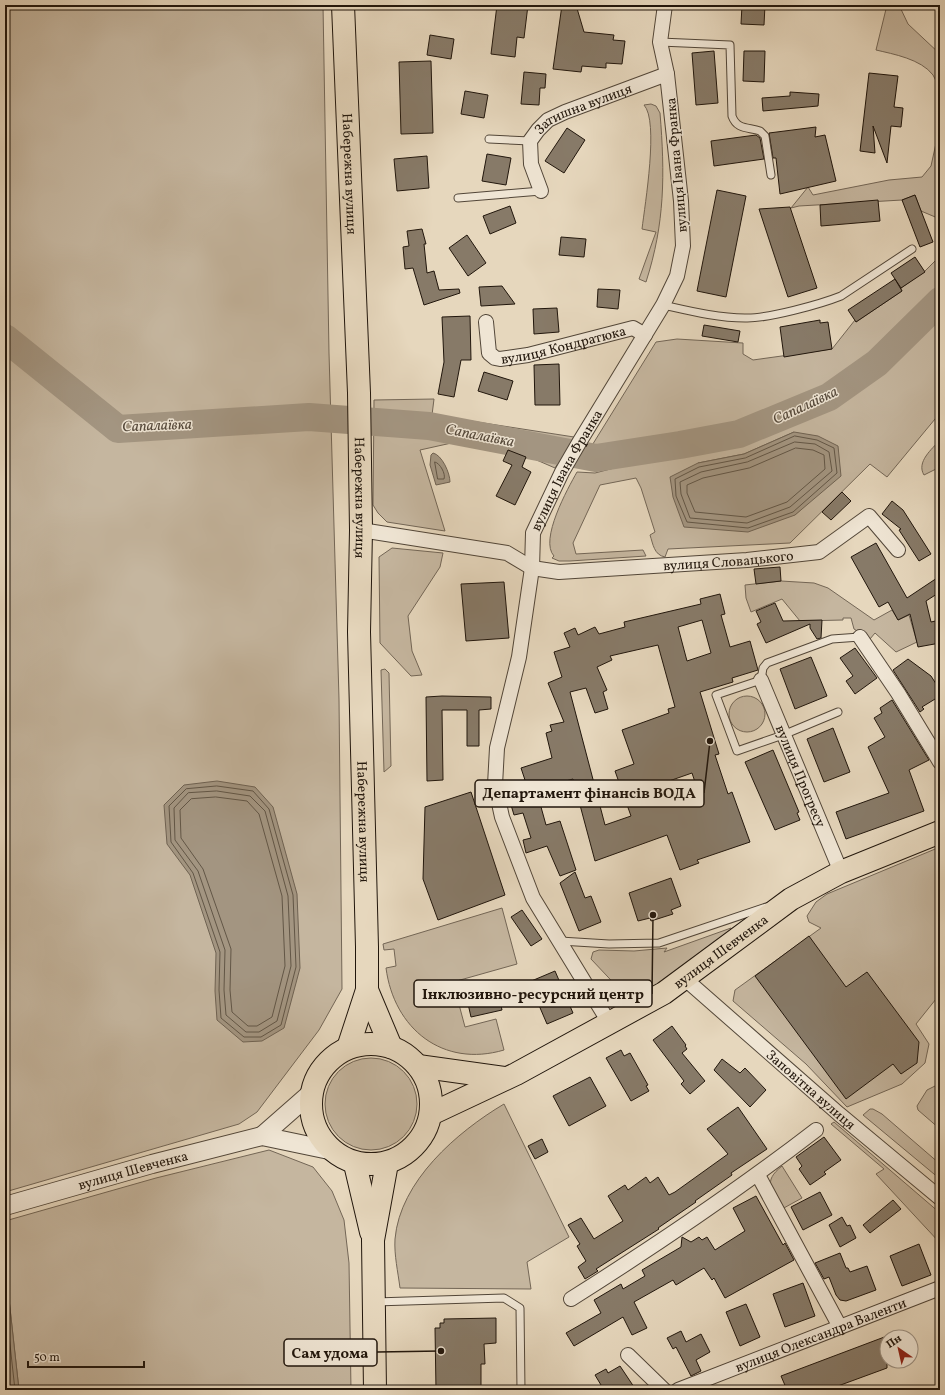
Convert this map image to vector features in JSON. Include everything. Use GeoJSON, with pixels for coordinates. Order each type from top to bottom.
{"type":"FeatureCollection","features":[{"type":"Feature","properties":{"kind":"main road","name":"Набережна вулиця"},"geometry":{"type":"LineString","coordinates":[[343,5],[359,404],[361,530],[359,632],[367,990],[348,1048]]}},
{"type":"Feature","properties":{"kind":"main road","name":"вулиця Шевченка"},"geometry":{"type":"LineString","coordinates":[[431,1114],[610,1024],[664,993],[791,899],[841,872],[940,832]]}},
{"type":"Feature","properties":{"kind":"main road","name":"Набережна вулиця"},"geometry":{"type":"LineString","coordinates":[[367,990],[391,1047]]}},
{"type":"Feature","properties":{"kind":"main road"},"geometry":{"type":"LineString","coordinates":[[418,1066],[430,1089],[431,1114],[416,1145],[387,1163],[355,1164],[329,1150],[313,1124],[311,1093],[324,1066],[348,1048],[369,1044],[391,1047],[418,1066],[504,1078]]}},
{"type":"Feature","properties":{"kind":"main road"},"geometry":{"type":"LineString","coordinates":[[375,1390],[373,1240],[387,1163]]}},
{"type":"Feature","properties":{"kind":"main road"},"geometry":{"type":"LineString","coordinates":[[355,1164],[373,1240]]}},
{"type":"Feature","properties":{"kind":"street","name":"вулиця Івана Франка"},"geometry":{"type":"LineString","coordinates":[[610,1024],[533,898],[502,817],[495,785],[497,748],[519,657],[532,568],[533,533],[562,472],[663,305],[677,276],[683,246],[681,202],[667,74],[660,42],[665,5]]}},
{"type":"Feature","properties":{"kind":"street","name":"Затишна вулиця"},"geometry":{"type":"LineString","coordinates":[[540,191],[530,164],[530,142],[538,130],[554,117],[667,74]]}},
{"type":"Feature","properties":{"kind":"street","name":"вулиця Кондратюка"},"geometry":{"type":"LineString","coordinates":[[486,322],[489,353],[495,358],[500,359],[528,355],[633,328],[645,335]]}},
{"type":"Feature","properties":{"kind":"street","name":"вулиця Словацького"},"geometry":{"type":"LineString","coordinates":[[532,568],[558,572],[748,560],[819,552],[869,516],[898,550]]}},
{"type":"Feature","properties":{"kind":"street"},"geometry":{"type":"LineString","coordinates":[[361,530],[507,553],[532,568]]}},
{"type":"Feature","properties":{"kind":"street"},"geometry":{"type":"LineString","coordinates":[[860,637],[898,693],[940,762]]}},
{"type":"Feature","properties":{"kind":"street","name":"вулиця Прогресу"},"geometry":{"type":"LineString","coordinates":[[761,680],[841,872]]}},
{"type":"Feature","properties":{"kind":"street","name":"Заповітна вулиця"},"geometry":{"type":"LineString","coordinates":[[684,978],[839,1114],[940,1198]]}},
{"type":"Feature","properties":{"kind":"street","name":"вулиця Шевченка"},"geometry":{"type":"LineString","coordinates":[[262,1136],[311,1093]]}},
{"type":"Feature","properties":{"kind":"street","name":"Заповітна вулиця"},"geometry":{"type":"LineString","coordinates":[[571,1299],[654,1247],[758,1175],[816,1130]]}},
{"type":"Feature","properties":{"kind":"street","name":"вулиця Шевченка"},"geometry":{"type":"LineString","coordinates":[[5,1206],[152,1164],[262,1136],[329,1150]]}},
{"type":"Feature","properties":{"kind":"street"},"geometry":{"type":"LineString","coordinates":[[758,1175],[840,1328]]}},
{"type":"Feature","properties":{"kind":"street","name":"вулиця Олександра Валенти"},"geometry":{"type":"LineString","coordinates":[[678,1390],[940,1288]]}},
{"type":"Feature","properties":{"kind":"street"},"geometry":{"type":"LineString","coordinates":[[628,1355],[664,1390]]}},
{"type":"Feature","properties":{"kind":"lane"},"geometry":{"type":"LineString","coordinates":[[660,42],[730,45],[732,116],[735,123],[740,127],[760,131],[765,136],[771,175]]}},
{"type":"Feature","properties":{"kind":"lane"},"geometry":{"type":"LineString","coordinates":[[489,139],[530,142]]}},
{"type":"Feature","properties":{"kind":"lane"},"geometry":{"type":"LineString","coordinates":[[458,198],[540,191]]}},
{"type":"Feature","properties":{"kind":"lane"},"geometry":{"type":"LineString","coordinates":[[663,305],[721,316],[747,318],[779,313],[829,301],[841,296],[912,249]]}},
{"type":"Feature","properties":{"kind":"lane"},"geometry":{"type":"LineString","coordinates":[[838,712],[783,735],[737,751],[716,695],[761,680],[763,668],[767,663],[832,639],[860,637]]}},
{"type":"Feature","properties":{"kind":"lane"},"geometry":{"type":"LineString","coordinates":[[560,941],[609,944],[659,944],[791,899]]}},
{"type":"Feature","properties":{"kind":"lane"},"geometry":{"type":"LineString","coordinates":[[374,1302],[504,1298],[520,1308],[521,1390]]}},
{"type":"Feature","properties":{"kind":"shaded area"},"geometry":{"type":"Polygon","coordinates":[[[5,5],[323,5],[329,353],[339,699],[342,989],[319,1030],[257,1112],[239,1124],[5,1192],[5,5]]]}},
{"type":"Feature","properties":{"kind":"shaded area"},"geometry":{"type":"Polygon","coordinates":[[[887,5],[899,5],[908,24],[940,54],[940,92],[933,75],[928,69],[906,58],[876,50],[887,5]]]}},
{"type":"Feature","properties":{"kind":"shaded area"},"geometry":{"type":"Polygon","coordinates":[[[651,104],[656,106],[660,113],[663,178],[657,239],[646,282],[639,279],[656,232],[642,229],[651,145],[648,114],[644,105],[651,104]]]}},
{"type":"Feature","properties":{"kind":"shaded area"},"geometry":{"type":"Polygon","coordinates":[[[940,125],[940,219],[921,211],[915,195],[902,200],[799,206],[791,208],[808,187],[813,195],[889,180],[922,177],[931,166],[940,125]]]}},
{"type":"Feature","properties":{"kind":"shaded area"},"geometry":{"type":"Polygon","coordinates":[[[940,256],[940,413],[887,477],[870,464],[790,543],[668,549],[665,557],[656,552],[653,545],[650,535],[655,532],[641,488],[636,478],[600,485],[573,543],[576,554],[643,550],[646,556],[570,561],[559,561],[552,558],[554,556],[550,548],[550,538],[552,527],[556,514],[577,472],[595,473],[645,460],[641,440],[605,448],[591,447],[656,342],[677,339],[743,343],[743,354],[753,360],[832,349],[855,320],[856,322],[902,291],[901,288],[925,271],[940,256]],[[794,432],[744,454],[698,463],[795,515],[814,497],[794,432]]]}},
{"type":"Feature","properties":{"kind":"shaded area"},"geometry":{"type":"Polygon","coordinates":[[[434,399],[432,415],[574,437],[555,468],[502,445],[456,442],[420,450],[445,531],[387,522],[378,513],[373,505],[374,400],[434,399]]]}},
{"type":"Feature","properties":{"kind":"shaded area"},"geometry":{"type":"Polygon","coordinates":[[[940,440],[940,467],[924,475],[922,470],[923,461],[940,440]]]}},
{"type":"Feature","properties":{"kind":"shaded area"},"geometry":{"type":"Polygon","coordinates":[[[392,548],[443,553],[440,567],[408,616],[412,651],[422,675],[411,676],[380,643],[379,557],[392,548]]]}},
{"type":"Feature","properties":{"kind":"shaded area"},"geometry":{"type":"Polygon","coordinates":[[[781,581],[814,583],[828,588],[874,620],[892,610],[898,620],[909,615],[917,642],[896,652],[875,633],[870,639],[854,629],[851,618],[843,618],[843,620],[800,621],[782,599],[751,612],[746,598],[745,585],[781,581]]]}},
{"type":"Feature","properties":{"kind":"shaded area"},"geometry":{"type":"Polygon","coordinates":[[[385,669],[389,673],[391,766],[384,772],[381,670],[385,669]]]}},
{"type":"Feature","properties":{"kind":"shaded area"},"geometry":{"type":"Polygon","coordinates":[[[751,696],[760,701],[764,707],[764,721],[760,727],[751,732],[743,732],[734,727],[730,721],[729,710],[734,701],[740,697],[751,696]]]}},
{"type":"Feature","properties":{"kind":"shaded area"},"geometry":{"type":"Polygon","coordinates":[[[940,847],[940,994],[916,1024],[929,1044],[925,1063],[902,1084],[847,1107],[806,1064],[733,1001],[735,990],[821,928],[809,922],[807,916],[816,902],[827,894],[940,847]]]}},
{"type":"Feature","properties":{"kind":"shaded area"},"geometry":{"type":"Polygon","coordinates":[[[502,908],[517,964],[453,982],[465,1027],[496,1019],[504,1050],[482,1054],[461,1053],[442,1048],[425,1039],[411,1025],[399,1009],[391,990],[386,968],[396,966],[394,949],[384,950],[383,944],[502,908]]]}},
{"type":"Feature","properties":{"kind":"shaded area"},"geometry":{"type":"Polygon","coordinates":[[[731,928],[731,933],[658,984],[641,993],[624,994],[591,959],[593,952],[599,950],[634,951],[667,948],[664,952],[731,928]]]}},
{"type":"Feature","properties":{"kind":"shaded area"},"geometry":{"type":"Polygon","coordinates":[[[371,1058],[389,1062],[403,1072],[413,1086],[417,1104],[413,1122],[403,1136],[389,1146],[371,1150],[353,1146],[339,1136],[329,1122],[325,1104],[329,1086],[339,1072],[353,1062],[371,1058]]]}},
{"type":"Feature","properties":{"kind":"shaded area"},"geometry":{"type":"Polygon","coordinates":[[[935,1086],[940,1089],[940,1129],[918,1110],[917,1106],[927,1090],[935,1086]]]}},
{"type":"Feature","properties":{"kind":"shaded area"},"geometry":{"type":"Polygon","coordinates":[[[504,1104],[569,1237],[527,1262],[531,1289],[400,1288],[395,1239],[399,1218],[408,1197],[419,1178],[450,1144],[486,1115],[504,1104]]]}},
{"type":"Feature","properties":{"kind":"shaded area"},"geometry":{"type":"Polygon","coordinates":[[[870,1109],[882,1114],[940,1164],[940,1179],[863,1115],[870,1109]]]}},
{"type":"Feature","properties":{"kind":"shaded area"},"geometry":{"type":"Polygon","coordinates":[[[834,1122],[940,1213],[940,1243],[876,1174],[884,1169],[831,1124],[834,1122]]]}},
{"type":"Feature","properties":{"kind":"shaded area"},"geometry":{"type":"Polygon","coordinates":[[[269,1150],[313,1167],[332,1191],[344,1220],[349,1263],[351,1390],[19,1390],[5,1263],[5,1221],[156,1178],[269,1150]]]}},
{"type":"Feature","properties":{"kind":"shaded area"},"geometry":{"type":"Polygon","coordinates":[[[782,1166],[802,1198],[782,1209],[772,1191],[771,1181],[772,1177],[782,1166]]]}},
{"type":"Feature","properties":{"kind":"water"},"geometry":{"type":"Polygon","coordinates":[[[794,432],[818,436],[838,446],[841,476],[795,515],[748,532],[684,527],[673,497],[670,477],[698,463],[744,454],[794,432]]]}},
{"type":"Feature","properties":{"kind":"water"},"geometry":{"type":"Polygon","coordinates":[[[433,453],[439,457],[445,465],[449,474],[450,482],[436,485],[430,465],[431,455],[433,453]]]}},
{"type":"Feature","properties":{"kind":"water"},"geometry":{"type":"Polygon","coordinates":[[[217,781],[255,787],[273,807],[297,894],[300,968],[284,1028],[262,1041],[243,1042],[217,1020],[215,991],[216,953],[190,875],[167,844],[164,805],[184,785],[217,781]]]}},
{"type":"Feature","properties":{"kind":"water"},"geometry":{"type":"Polygon","coordinates":[[[5,1263],[19,1390],[5,1390],[5,1263]]]}},
{"type":"Feature","properties":{"kind":"building"},"geometry":{"type":"Polygon","coordinates":[[[497,5],[528,5],[524,38],[517,37],[515,57],[491,54],[497,5]]]}},
{"type":"Feature","properties":{"kind":"building"},"geometry":{"type":"Polygon","coordinates":[[[562,5],[576,5],[584,32],[614,35],[613,40],[625,41],[622,64],[606,63],[606,68],[582,66],[581,72],[553,69],[562,5]]]}},
{"type":"Feature","properties":{"kind":"building"},"geometry":{"type":"Polygon","coordinates":[[[742,5],[765,5],[764,25],[741,24],[742,5]]]}},
{"type":"Feature","properties":{"kind":"building"},"geometry":{"type":"Polygon","coordinates":[[[430,35],[454,39],[451,59],[427,55],[430,35]]]}},
{"type":"Feature","properties":{"kind":"building"},"geometry":{"type":"Polygon","coordinates":[[[714,51],[718,103],[696,105],[692,53],[714,51]]]}},
{"type":"Feature","properties":{"kind":"building"},"geometry":{"type":"Polygon","coordinates":[[[744,51],[765,51],[764,82],[743,81],[744,51]]]}},
{"type":"Feature","properties":{"kind":"building"},"geometry":{"type":"Polygon","coordinates":[[[431,61],[433,133],[401,134],[399,62],[431,61]]]}},
{"type":"Feature","properties":{"kind":"building"},"geometry":{"type":"Polygon","coordinates":[[[524,72],[546,74],[545,88],[540,88],[539,105],[521,104],[524,72]]]}},
{"type":"Feature","properties":{"kind":"building"},"geometry":{"type":"Polygon","coordinates":[[[869,73],[898,76],[894,107],[903,108],[901,127],[891,126],[887,163],[873,126],[875,153],[860,151],[869,73]]]}},
{"type":"Feature","properties":{"kind":"building"},"geometry":{"type":"Polygon","coordinates":[[[465,91],[488,95],[484,118],[461,114],[465,91]]]}},
{"type":"Feature","properties":{"kind":"building"},"geometry":{"type":"Polygon","coordinates":[[[790,92],[819,94],[818,106],[763,111],[762,98],[790,96],[790,92]]]}},
{"type":"Feature","properties":{"kind":"building"},"geometry":{"type":"Polygon","coordinates":[[[816,127],[815,137],[825,135],[836,181],[780,194],[776,158],[773,158],[769,133],[816,127]]]}},
{"type":"Feature","properties":{"kind":"building"},"geometry":{"type":"Polygon","coordinates":[[[567,128],[585,140],[564,173],[545,161],[567,128]]]}},
{"type":"Feature","properties":{"kind":"building"},"geometry":{"type":"Polygon","coordinates":[[[756,135],[760,138],[764,159],[714,166],[711,141],[756,135]]]}},
{"type":"Feature","properties":{"kind":"building"},"geometry":{"type":"Polygon","coordinates":[[[487,154],[511,158],[506,185],[482,181],[487,154]]]}},
{"type":"Feature","properties":{"kind":"building"},"geometry":{"type":"Polygon","coordinates":[[[427,156],[429,188],[397,191],[394,159],[427,156]]]}},
{"type":"Feature","properties":{"kind":"building"},"geometry":{"type":"Polygon","coordinates":[[[717,190],[746,196],[726,297],[697,291],[717,190]]]}},
{"type":"Feature","properties":{"kind":"building"},"geometry":{"type":"Polygon","coordinates":[[[915,195],[933,242],[920,247],[902,200],[915,195]]]}},
{"type":"Feature","properties":{"kind":"building"},"geometry":{"type":"Polygon","coordinates":[[[878,200],[880,221],[821,226],[820,205],[878,200]]]}},
{"type":"Feature","properties":{"kind":"building"},"geometry":{"type":"Polygon","coordinates":[[[510,206],[516,223],[490,234],[483,216],[510,206]]]}},
{"type":"Feature","properties":{"kind":"building"},"geometry":{"type":"Polygon","coordinates":[[[790,207],[817,288],[788,297],[759,209],[790,207]]]}},
{"type":"Feature","properties":{"kind":"building"},"geometry":{"type":"Polygon","coordinates":[[[422,229],[426,244],[424,244],[427,273],[434,271],[439,290],[459,289],[460,293],[424,305],[413,268],[405,269],[403,247],[409,246],[407,231],[422,229]]]}},
{"type":"Feature","properties":{"kind":"building"},"geometry":{"type":"Polygon","coordinates":[[[467,235],[486,263],[468,276],[449,248],[467,235]]]}},
{"type":"Feature","properties":{"kind":"building"},"geometry":{"type":"Polygon","coordinates":[[[561,237],[586,239],[584,257],[559,255],[561,237]]]}},
{"type":"Feature","properties":{"kind":"building"},"geometry":{"type":"Polygon","coordinates":[[[915,257],[925,272],[901,288],[891,273],[915,257]]]}},
{"type":"Feature","properties":{"kind":"building"},"geometry":{"type":"Polygon","coordinates":[[[895,279],[902,291],[856,322],[848,310],[895,279]]]}},
{"type":"Feature","properties":{"kind":"building"},"geometry":{"type":"Polygon","coordinates":[[[502,286],[515,304],[481,306],[479,287],[502,286]]]}},
{"type":"Feature","properties":{"kind":"building"},"geometry":{"type":"Polygon","coordinates":[[[598,289],[620,290],[618,309],[597,307],[598,289]]]}},
{"type":"Feature","properties":{"kind":"building"},"geometry":{"type":"Polygon","coordinates":[[[557,308],[559,332],[534,334],[533,309],[557,308]]]}},
{"type":"Feature","properties":{"kind":"building"},"geometry":{"type":"Polygon","coordinates":[[[470,316],[471,360],[461,360],[454,397],[438,394],[444,362],[442,317],[470,316]]]}},
{"type":"Feature","properties":{"kind":"building"},"geometry":{"type":"Polygon","coordinates":[[[820,320],[820,323],[828,322],[832,349],[784,357],[780,327],[820,320]]]}},
{"type":"Feature","properties":{"kind":"building"},"geometry":{"type":"Polygon","coordinates":[[[704,325],[740,331],[738,342],[702,336],[704,325]]]}},
{"type":"Feature","properties":{"kind":"building"},"geometry":{"type":"Polygon","coordinates":[[[559,364],[560,405],[535,405],[534,365],[559,364]]]}},
{"type":"Feature","properties":{"kind":"building"},"geometry":{"type":"Polygon","coordinates":[[[484,372],[513,381],[507,400],[478,391],[484,372]]]}},
{"type":"Feature","properties":{"kind":"building"},"geometry":{"type":"Polygon","coordinates":[[[508,450],[526,457],[522,467],[531,472],[515,505],[496,496],[512,465],[503,461],[508,450]]]}},
{"type":"Feature","properties":{"kind":"building"},"geometry":{"type":"Polygon","coordinates":[[[842,492],[851,501],[831,520],[822,512],[842,492]]]}},
{"type":"Feature","properties":{"kind":"building"},"geometry":{"type":"Polygon","coordinates":[[[892,501],[903,510],[931,554],[919,561],[899,530],[901,529],[882,514],[892,501]]]}},
{"type":"Feature","properties":{"kind":"building"},"geometry":{"type":"Polygon","coordinates":[[[876,543],[907,598],[940,576],[940,592],[926,601],[931,622],[940,620],[940,643],[918,647],[910,614],[898,620],[888,602],[879,607],[851,557],[876,543]]]}},
{"type":"Feature","properties":{"kind":"building"},"geometry":{"type":"Polygon","coordinates":[[[780,567],[781,581],[756,584],[754,569],[780,567]]]}},
{"type":"Feature","properties":{"kind":"building"},"geometry":{"type":"Polygon","coordinates":[[[504,582],[509,638],[466,641],[461,584],[504,582]]]}},
{"type":"Feature","properties":{"kind":"building"},"geometry":{"type":"Polygon","coordinates":[[[720,594],[725,614],[721,615],[730,647],[750,641],[758,670],[732,678],[733,682],[700,692],[719,754],[715,755],[728,794],[732,792],[750,842],[697,860],[699,863],[680,870],[667,835],[595,861],[573,779],[536,789],[546,825],[560,821],[576,870],[560,876],[547,846],[526,853],[523,840],[531,838],[523,813],[514,815],[505,785],[525,780],[521,768],[552,758],[546,733],[552,731],[550,725],[564,722],[548,683],[562,677],[554,652],[570,647],[564,633],[575,628],[578,635],[595,627],[599,634],[625,627],[624,622],[701,604],[700,599],[720,594]],[[702,620],[678,627],[687,661],[711,653],[702,620]],[[658,645],[610,656],[612,660],[597,667],[607,690],[603,692],[608,709],[595,713],[586,688],[570,692],[605,825],[631,816],[615,771],[634,764],[622,730],[669,713],[668,709],[675,707],[658,645]],[[692,773],[669,781],[677,805],[700,797],[692,773]]]}},
{"type":"Feature","properties":{"kind":"building"},"geometry":{"type":"Polygon","coordinates":[[[775,603],[783,621],[822,620],[821,638],[817,639],[810,628],[810,624],[766,643],[757,624],[761,622],[756,611],[775,603]]]}},
{"type":"Feature","properties":{"kind":"building"},"geometry":{"type":"Polygon","coordinates":[[[855,648],[877,678],[855,694],[846,681],[853,676],[840,658],[855,648]]]}},
{"type":"Feature","properties":{"kind":"building"},"geometry":{"type":"Polygon","coordinates":[[[811,657],[827,696],[795,709],[780,669],[811,657]]]}},
{"type":"Feature","properties":{"kind":"building"},"geometry":{"type":"Polygon","coordinates":[[[908,659],[931,676],[940,690],[940,696],[922,707],[924,709],[920,712],[893,670],[908,659]]]}},
{"type":"Feature","properties":{"kind":"building"},"geometry":{"type":"Polygon","coordinates":[[[426,697],[491,697],[491,709],[479,710],[479,746],[467,746],[467,710],[442,710],[443,780],[427,781],[426,697]]]}},
{"type":"Feature","properties":{"kind":"building"},"geometry":{"type":"Polygon","coordinates":[[[892,700],[929,760],[909,770],[924,811],[846,839],[836,812],[889,793],[868,747],[885,737],[874,718],[882,713],[880,708],[892,700]]]}},
{"type":"Feature","properties":{"kind":"building"},"geometry":{"type":"Polygon","coordinates":[[[833,728],[850,772],[824,782],[807,739],[833,728]]]}},
{"type":"Feature","properties":{"kind":"building"},"geometry":{"type":"Polygon","coordinates":[[[773,750],[799,812],[797,813],[800,820],[775,830],[745,762],[773,750]]]}},
{"type":"Feature","properties":{"kind":"building"},"geometry":{"type":"Polygon","coordinates":[[[471,792],[505,895],[438,920],[423,879],[425,807],[471,792]]]}},
{"type":"Feature","properties":{"kind":"building"},"geometry":{"type":"Polygon","coordinates":[[[575,872],[585,898],[591,896],[601,922],[579,931],[560,883],[575,872]]]}},
{"type":"Feature","properties":{"kind":"building"},"geometry":{"type":"Polygon","coordinates":[[[671,878],[681,906],[671,910],[673,914],[651,921],[650,918],[638,921],[629,893],[671,878]]]}},
{"type":"Feature","properties":{"kind":"building"},"geometry":{"type":"Polygon","coordinates":[[[522,910],[542,939],[531,946],[511,917],[522,910]]]}},
{"type":"Feature","properties":{"kind":"building"},"geometry":{"type":"Polygon","coordinates":[[[809,936],[846,987],[867,972],[919,1042],[917,1063],[901,1074],[893,1064],[846,1099],[755,976],[809,936]]]}},
{"type":"Feature","properties":{"kind":"building"},"geometry":{"type":"Polygon","coordinates":[[[555,971],[573,1013],[547,1024],[529,982],[555,971]]]}},
{"type":"Feature","properties":{"kind":"building"},"geometry":{"type":"Polygon","coordinates":[[[497,987],[502,1010],[471,1017],[466,995],[497,987]]]}},
{"type":"Feature","properties":{"kind":"building"},"geometry":{"type":"Polygon","coordinates":[[[672,1026],[686,1045],[685,1046],[687,1049],[682,1053],[705,1081],[690,1094],[681,1084],[684,1081],[653,1040],[672,1026]]]}},
{"type":"Feature","properties":{"kind":"building"},"geometry":{"type":"Polygon","coordinates":[[[621,1050],[624,1056],[630,1053],[648,1085],[646,1086],[649,1091],[631,1101],[606,1058],[621,1050]]]}},
{"type":"Feature","properties":{"kind":"building"},"geometry":{"type":"Polygon","coordinates":[[[722,1059],[740,1073],[745,1068],[766,1090],[750,1107],[714,1070],[722,1059]]]}},
{"type":"Feature","properties":{"kind":"building"},"geometry":{"type":"Polygon","coordinates":[[[590,1077],[606,1106],[569,1126],[553,1096],[590,1077]]]}},
{"type":"Feature","properties":{"kind":"building"},"geometry":{"type":"Polygon","coordinates":[[[738,1107],[767,1149],[731,1173],[732,1175],[658,1228],[659,1229],[596,1269],[598,1271],[585,1279],[578,1267],[586,1261],[577,1246],[580,1244],[568,1225],[581,1218],[594,1239],[623,1221],[608,1196],[625,1185],[628,1190],[646,1177],[650,1183],[658,1177],[669,1195],[675,1192],[728,1154],[707,1129],[738,1107]]]}},
{"type":"Feature","properties":{"kind":"building"},"geometry":{"type":"Polygon","coordinates":[[[824,1137],[841,1160],[824,1172],[826,1174],[810,1185],[799,1169],[802,1166],[796,1157],[824,1137]]]}},
{"type":"Feature","properties":{"kind":"building"},"geometry":{"type":"Polygon","coordinates":[[[542,1139],[548,1152],[535,1159],[528,1146],[542,1139]]]}},
{"type":"Feature","properties":{"kind":"building"},"geometry":{"type":"Polygon","coordinates":[[[820,1192],[832,1215],[803,1230],[791,1207],[820,1192]]]}},
{"type":"Feature","properties":{"kind":"building"},"geometry":{"type":"Polygon","coordinates":[[[756,1196],[783,1245],[785,1243],[794,1260],[725,1298],[714,1278],[712,1280],[704,1268],[676,1285],[673,1280],[634,1302],[647,1328],[632,1335],[623,1317],[574,1346],[566,1333],[601,1313],[594,1300],[621,1284],[623,1289],[645,1276],[642,1270],[681,1247],[682,1237],[691,1242],[699,1237],[702,1240],[707,1237],[715,1250],[745,1231],[733,1208],[756,1196]]]}},
{"type":"Feature","properties":{"kind":"building"},"geometry":{"type":"Polygon","coordinates":[[[893,1200],[901,1209],[870,1233],[863,1225],[893,1200]]]}},
{"type":"Feature","properties":{"kind":"building"},"geometry":{"type":"Polygon","coordinates":[[[842,1217],[847,1226],[850,1225],[856,1238],[840,1247],[829,1225],[842,1217]]]}},
{"type":"Feature","properties":{"kind":"building"},"geometry":{"type":"Polygon","coordinates":[[[919,1244],[931,1275],[902,1286],[890,1256],[919,1244]]]}},
{"type":"Feature","properties":{"kind":"building"},"geometry":{"type":"Polygon","coordinates":[[[840,1253],[846,1268],[848,1268],[850,1272],[867,1266],[876,1290],[846,1301],[840,1300],[836,1295],[829,1277],[824,1279],[815,1263],[840,1253]]]}},
{"type":"Feature","properties":{"kind":"building"},"geometry":{"type":"Polygon","coordinates":[[[803,1283],[815,1316],[785,1327],[773,1294],[803,1283]]]}},
{"type":"Feature","properties":{"kind":"building"},"geometry":{"type":"Polygon","coordinates":[[[746,1304],[760,1337],[740,1346],[726,1312],[746,1304]]]}},
{"type":"Feature","properties":{"kind":"building"},"geometry":{"type":"Polygon","coordinates":[[[496,1318],[496,1343],[484,1344],[485,1364],[481,1364],[481,1390],[436,1390],[435,1328],[440,1328],[440,1323],[444,1323],[444,1319],[496,1318]]]}},
{"type":"Feature","properties":{"kind":"building"},"geometry":{"type":"Polygon","coordinates":[[[681,1331],[686,1342],[701,1334],[710,1352],[696,1360],[701,1371],[691,1376],[676,1347],[673,1349],[667,1338],[681,1331]]]}},
{"type":"Feature","properties":{"kind":"building"},"geometry":{"type":"Polygon","coordinates":[[[879,1339],[879,1369],[884,1369],[827,1390],[787,1390],[781,1376],[879,1339]]]}},
{"type":"Feature","properties":{"kind":"building"},"geometry":{"type":"Polygon","coordinates":[[[620,1366],[636,1390],[604,1390],[595,1375],[606,1369],[608,1373],[620,1366]]]}},
{"type":"Feature","properties":{"kind":"waterway","name":"Сапалаївка"},"geometry":{"type":"LineString","coordinates":[[5,338],[118,429],[309,417],[429,426],[596,458],[739,434],[829,397],[877,363],[940,301]]}},
{"type":"Feature","properties":{"kind":"place","name":"Департамент фінансів ВОДА"},"geometry":{"type":"Point","coordinates":[710,741]}},
{"type":"Feature","properties":{"kind":"place","name":"Інклюзивно-ресурсний центр"},"geometry":{"type":"Point","coordinates":[653,915]}},
{"type":"Feature","properties":{"kind":"place","name":"Сам удома"},"geometry":{"type":"Point","coordinates":[441,1351]}}]}
